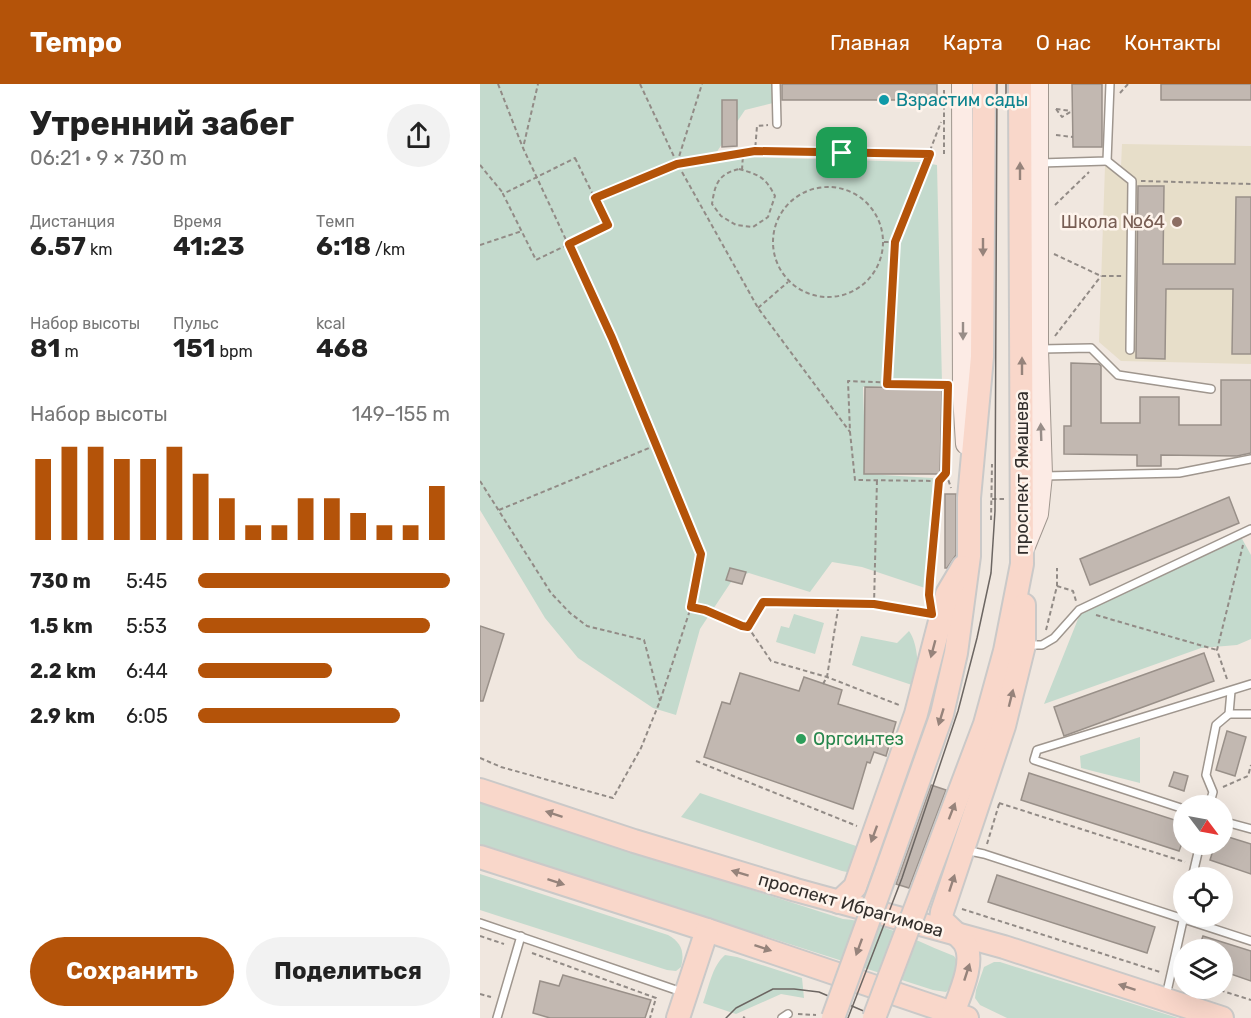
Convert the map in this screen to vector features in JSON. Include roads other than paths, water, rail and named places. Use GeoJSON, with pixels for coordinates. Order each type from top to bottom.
{"type":"FeatureCollection","features":[{"type":"Feature","properties":{"kind":"main road"},"geometry":{"type":"LineString","coordinates":[[962,84],[963,395],[971,497]]}},
{"type":"Feature","properties":{"kind":"main road"},"geometry":{"type":"LineString","coordinates":[[826,1016],[886,872],[942,714],[957,652],[969,556],[971,497],[982,357],[984,84]]}},
{"type":"Feature","properties":{"kind":"main road","name":"проспект Ямашева"},"geometry":{"type":"LineString","coordinates":[[874,1018],[985,724],[1005,651],[1022,557],[1020,84]]}},
{"type":"Feature","properties":{"kind":"main road"},"geometry":{"type":"LineString","coordinates":[[480,857],[707,930],[957,1016],[970,963],[969,951],[964,942],[941,919],[1004,726],[1024,645],[1022,557],[1038,514],[1042,475],[1038,349],[1038,84]]}},
{"type":"Feature","properties":{"kind":"main road"},"geometry":{"type":"LineString","coordinates":[[839,902],[855,887],[863,867],[916,714],[948,594],[969,556]]}},
{"type":"Feature","properties":{"kind":"main road","name":"проспект Ибрагимова"},"geometry":{"type":"LineString","coordinates":[[480,790],[634,841],[839,902],[1004,947],[1222,1018]]}},
{"type":"Feature","properties":{"kind":"main road"},"geometry":{"type":"LineString","coordinates":[[678,1018],[707,930]]}},
{"type":"Feature","properties":{"kind":"lane"},"geometry":{"type":"LineString","coordinates":[[776,84],[777,124]]}},
{"type":"Feature","properties":{"kind":"lane"},"geometry":{"type":"LineString","coordinates":[[1104,161],[1110,84]]}},
{"type":"Feature","properties":{"kind":"lane"},"geometry":{"type":"LineString","coordinates":[[1037,163],[1104,161],[1132,181],[1130,350]]}},
{"type":"Feature","properties":{"kind":"lane"},"geometry":{"type":"LineString","coordinates":[[1038,349],[1090,348],[1118,375],[1211,389]]}},
{"type":"Feature","properties":{"kind":"lane"},"geometry":{"type":"LineString","coordinates":[[1042,475],[1179,473],[1251,459]]}},
{"type":"Feature","properties":{"kind":"lane"},"geometry":{"type":"LineString","coordinates":[[1024,645],[1042,645],[1054,638],[1079,610],[1249,530]]}},
{"type":"Feature","properties":{"kind":"lane"},"geometry":{"type":"LineString","coordinates":[[1173,804],[1034,759],[1037,750],[1251,684]]}},
{"type":"Feature","properties":{"kind":"lane"},"geometry":{"type":"LineString","coordinates":[[1229,714],[1231,691]]}},
{"type":"Feature","properties":{"kind":"lane"},"geometry":{"type":"LineString","coordinates":[[1212,795],[1206,775],[1216,725],[1229,714],[1251,714]]}},
{"type":"Feature","properties":{"kind":"lane"},"geometry":{"type":"LineString","coordinates":[[1233,824],[1251,829]]}},
{"type":"Feature","properties":{"kind":"lane"},"geometry":{"type":"LineString","coordinates":[[962,850],[984,854],[1173,914]]}},
{"type":"Feature","properties":{"kind":"lane"},"geometry":{"type":"LineString","coordinates":[[480,923],[686,993]]}},
{"type":"Feature","properties":{"kind":"lane"},"geometry":{"type":"LineString","coordinates":[[1165,1000],[1182,927]]}},
{"type":"Feature","properties":{"kind":"lane"},"geometry":{"type":"LineString","coordinates":[[1213,927],[1251,940]]}},
{"type":"Feature","properties":{"kind":"lane"},"geometry":{"type":"LineString","coordinates":[[497,1018],[521,936]]}},
{"type":"Feature","properties":{"kind":"tram line"},"geometry":{"type":"LineString","coordinates":[[848,1018],[902,878],[958,711],[991,573],[995,511],[997,84]]}},
{"type":"Feature","properties":{"kind":"tram line"},"geometry":{"type":"LineString","coordinates":[[1006,84],[1006,108]]}},
{"type":"Feature","properties":{"kind":"tram line"},"geometry":{"type":"LineString","coordinates":[[726,1018],[736,1008],[773,989],[819,992],[880,1018]]}},
{"type":"Feature","properties":{"kind":"place","name":"Взрастим сады"},"geometry":{"type":"Point","coordinates":[884,100]}},
{"type":"Feature","properties":{"kind":"place","name":"Школа №64"},"geometry":{"type":"Point","coordinates":[1177,222]}},
{"type":"Feature","properties":{"kind":"place","name":"Оргсинтез"},"geometry":{"type":"Point","coordinates":[801,739]}}]}
